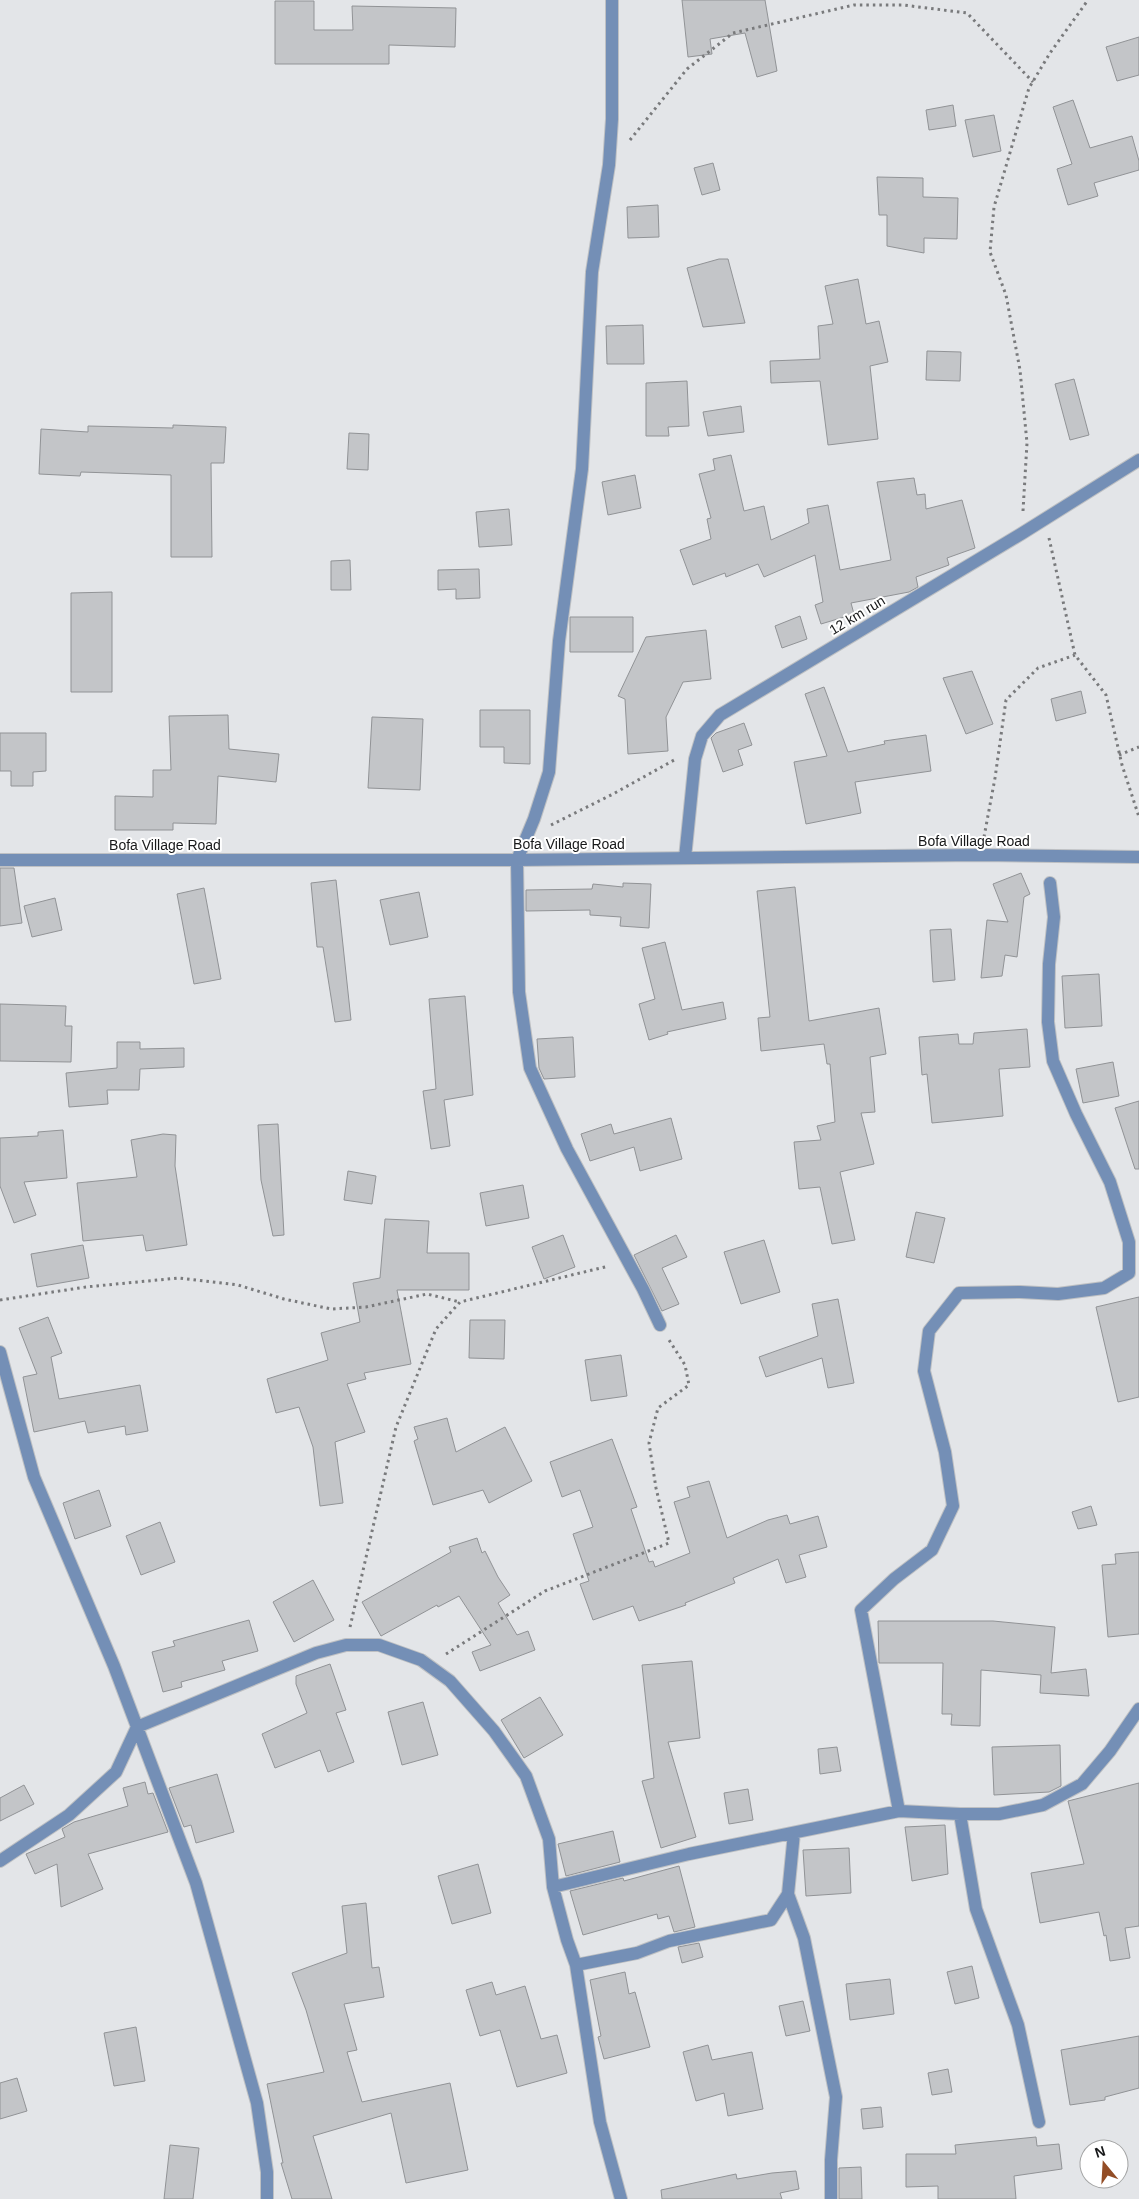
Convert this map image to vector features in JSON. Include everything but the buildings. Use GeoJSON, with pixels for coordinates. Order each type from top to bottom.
{"type":"FeatureCollection","features":[{"type":"Feature","properties":{"kind":"street"},"geometry":{"type":"LineString","coordinates":[[612,0],[612,119],[609,166],[592,272],[582,469],[558,641],[549,772],[517,860],[519,992],[530,1068],[567,1149],[628,1261],[660,1325]]}},
{"type":"Feature","properties":{"kind":"street","name":"12 km run"},"geometry":{"type":"LineString","coordinates":[[685,858],[695,758],[702,736],[720,715],[1021,534],[1139,460]]}},
{"type":"Feature","properties":{"kind":"street","name":"Bofa Village Road"},"geometry":{"type":"LineString","coordinates":[[0,860],[517,860],[980,855],[1139,857]]}},
{"type":"Feature","properties":{"kind":"street"},"geometry":{"type":"LineString","coordinates":[[899,1811],[861,1610],[894,1579],[932,1550],[953,1506],[945,1452],[924,1371],[930,1331],[959,1293],[1020,1292],[1058,1294],[1104,1288],[1129,1273],[1129,1242],[1110,1182],[1076,1114],[1053,1061],[1048,1022],[1049,964],[1054,917],[1050,883]]}},
{"type":"Feature","properties":{"kind":"street"},"geometry":{"type":"LineString","coordinates":[[0,1352],[34,1477],[114,1666],[196,1883],[257,2103],[267,2172],[267,2199]]}},
{"type":"Feature","properties":{"kind":"street"},"geometry":{"type":"LineString","coordinates":[[0,1861],[69,1815],[116,1772],[138,1727],[316,1653],[346,1645],[379,1646],[421,1660],[450,1681],[494,1732],[526,1776],[549,1839],[553,1887],[567,1940],[576,1965],[600,2122],[620,2199]]}},
{"type":"Feature","properties":{"kind":"street"},"geometry":{"type":"LineString","coordinates":[[553,1887],[689,1854],[899,1811],[999,1814],[1042,1805],[1082,1784],[1110,1751],[1135,1712],[1139,1709]]}},
{"type":"Feature","properties":{"kind":"street"},"geometry":{"type":"LineString","coordinates":[[960,1814],[976,1909],[1018,2025],[1039,2122]]}},
{"type":"Feature","properties":{"kind":"street"},"geometry":{"type":"LineString","coordinates":[[794,1833],[788,1894],[804,1938],[836,2096],[830,2199]]}},
{"type":"Feature","properties":{"kind":"street"},"geometry":{"type":"LineString","coordinates":[[576,1965],[637,1953],[669,1941],[770,1920],[788,1894]]}},
{"type":"Feature","properties":{"kind":"path"},"geometry":{"type":"LineString","coordinates":[[884,0],[885,5]]}},
{"type":"Feature","properties":{"kind":"path"},"geometry":{"type":"LineString","coordinates":[[1021,534],[1027,443],[1020,370],[1006,295],[990,252],[994,208],[1029,88],[1050,53],[1088,0]]}},
{"type":"Feature","properties":{"kind":"path"},"geometry":{"type":"LineString","coordinates":[[609,166],[687,69],[733,33],[854,5],[903,5],[967,13],[1032,82]]}},
{"type":"Feature","properties":{"kind":"path"},"geometry":{"type":"LineString","coordinates":[[1045,518],[1075,655],[1106,695],[1119,755],[1139,817]]}},
{"type":"Feature","properties":{"kind":"path"},"geometry":{"type":"LineString","coordinates":[[980,855],[996,778],[1006,700],[1038,668],[1075,655]]}},
{"type":"Feature","properties":{"kind":"path"},"geometry":{"type":"LineString","coordinates":[[526,838],[613,794],[699,746]]}},
{"type":"Feature","properties":{"kind":"path"},"geometry":{"type":"LineString","coordinates":[[1119,755],[1139,747]]}},
{"type":"Feature","properties":{"kind":"path"},"geometry":{"type":"LineString","coordinates":[[0,1300],[86,1287],[178,1278],[238,1285],[284,1299],[331,1309],[366,1307],[427,1294],[460,1302],[628,1261]]}},
{"type":"Feature","properties":{"kind":"path"},"geometry":{"type":"LineString","coordinates":[[346,1645],[396,1427],[436,1329],[460,1302]]}},
{"type":"Feature","properties":{"kind":"path"},"geometry":{"type":"LineString","coordinates":[[428,1665],[546,1591],[669,1543],[656,1488],[649,1443],[658,1408],[688,1385],[685,1365],[660,1325]]}}]}
